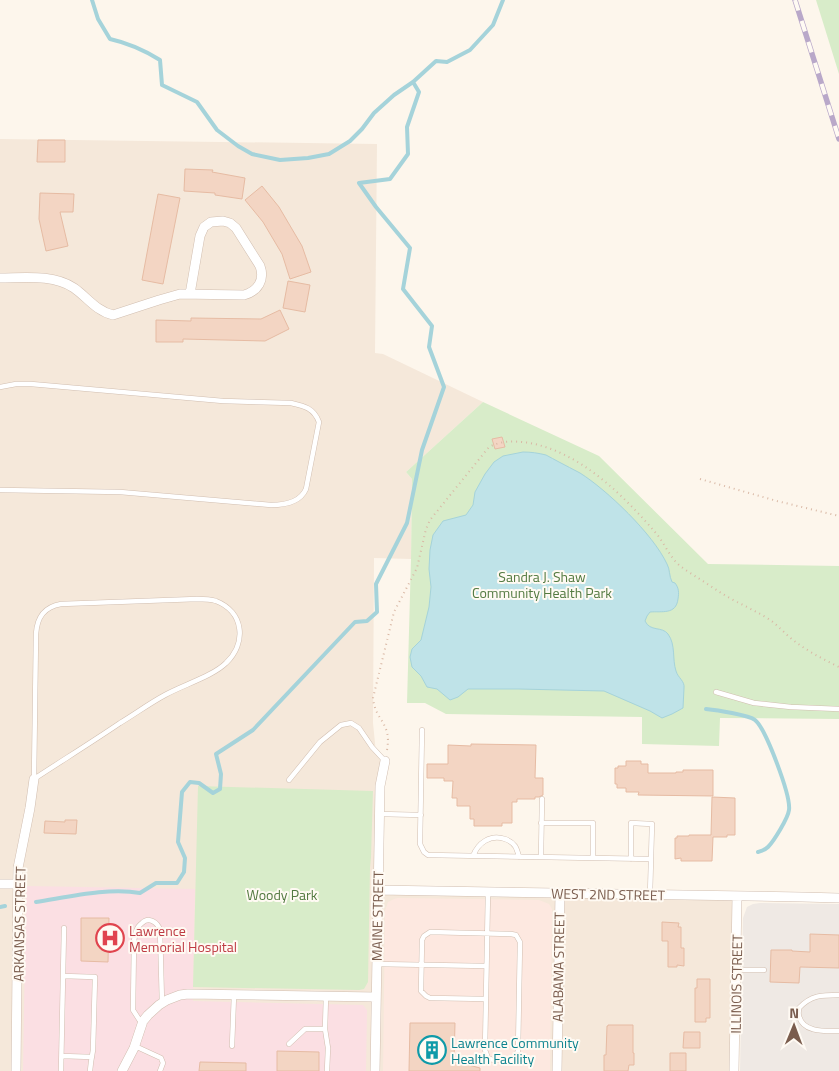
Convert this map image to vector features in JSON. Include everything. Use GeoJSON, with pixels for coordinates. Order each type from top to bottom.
{"type":"FeatureCollection","features":[{"type":"Feature","properties":{"kind":"street"},"geometry":{"type":"LineString","coordinates":[[0,278],[57,281],[74,288],[97,308],[113,315],[169,296],[190,294],[244,295],[252,292],[260,285],[262,276],[260,266],[236,228],[230,223],[214,221],[202,229],[190,294]]}},
{"type":"Feature","properties":{"kind":"street","name":"MAINE STREET"},"geometry":{"type":"LineString","coordinates":[[375,1071],[379,814],[380,786],[385,761]]}},
{"type":"Feature","properties":{"kind":"street","name":"ARKANSAS STREET"},"geometry":{"type":"LineString","coordinates":[[16,1071],[18,868],[34,779]]}},
{"type":"Feature","properties":{"kind":"street"},"geometry":{"type":"LineString","coordinates":[[0,884],[19,884]]}},
{"type":"Feature","properties":{"kind":"street","name":"WEST 2ND STREET"},"geometry":{"type":"LineString","coordinates":[[378,890],[839,898]]}},
{"type":"Feature","properties":{"kind":"street","name":"ALABAMA STREET"},"geometry":{"type":"LineString","coordinates":[[557,1071],[560,893]]}},
{"type":"Feature","properties":{"kind":"street","name":"ILLINOIS STREET"},"geometry":{"type":"LineString","coordinates":[[734,1071],[737,896]]}},
{"type":"Feature","properties":{"kind":"street"},"geometry":{"type":"LineString","coordinates":[[122,1071],[142,1024],[148,1015],[162,1003],[180,995],[376,997]]}},
{"type":"Feature","properties":{"kind":"lane"},"geometry":{"type":"LineString","coordinates":[[0,387],[31,384],[223,401],[291,403],[310,409],[316,415],[319,422],[306,490],[302,497],[286,504],[271,505],[120,492],[0,490]]}},
{"type":"Feature","properties":{"kind":"lane"},"geometry":{"type":"LineString","coordinates":[[197,599],[217,602],[225,606],[234,615],[239,626],[239,640],[233,655],[224,665],[164,695],[34,779],[36,634],[41,614],[61,604],[197,599]]}},
{"type":"Feature","properties":{"kind":"lane"},"geometry":{"type":"LineString","coordinates":[[716,692],[754,703],[791,707],[839,708]]}},
{"type":"Feature","properties":{"kind":"lane"},"geometry":{"type":"LineString","coordinates":[[289,780],[320,742],[341,725],[351,722],[359,728],[372,747],[385,761]]}},
{"type":"Feature","properties":{"kind":"lane"},"geometry":{"type":"LineString","coordinates":[[422,730],[420,844],[428,855],[651,859]]}},
{"type":"Feature","properties":{"kind":"lane"},"geometry":{"type":"LineString","coordinates":[[541,857],[542,799]]}},
{"type":"Feature","properties":{"kind":"lane"},"geometry":{"type":"LineString","coordinates":[[379,814],[421,815]]}},
{"type":"Feature","properties":{"kind":"lane"},"geometry":{"type":"LineString","coordinates":[[541,822],[593,823],[592,858]]}},
{"type":"Feature","properties":{"kind":"lane"},"geometry":{"type":"LineString","coordinates":[[630,859],[631,823],[652,824],[650,895]]}},
{"type":"Feature","properties":{"kind":"lane"},"geometry":{"type":"LineString","coordinates":[[473,856],[479,845],[495,838],[511,842],[515,846],[519,857]]}},
{"type":"Feature","properties":{"kind":"lane"},"geometry":{"type":"LineString","coordinates":[[486,999],[430,998],[426,996],[421,990],[422,940],[427,933],[487,933],[516,936],[520,942],[518,1054],[515,1058],[510,1060],[492,1060],[488,1058],[485,1050],[486,999],[486,966],[487,933],[488,892]]}},
{"type":"Feature","properties":{"kind":"lane"},"geometry":{"type":"LineString","coordinates":[[142,1024],[133,1010],[134,941],[136,932],[142,922],[148,920],[154,921],[160,930],[162,1003]]}},
{"type":"Feature","properties":{"kind":"lane"},"geometry":{"type":"LineString","coordinates":[[61,1071],[64,928]]}},
{"type":"Feature","properties":{"kind":"lane"},"geometry":{"type":"LineString","coordinates":[[376,964],[486,966]]}},
{"type":"Feature","properties":{"kind":"lane"},"geometry":{"type":"LineString","coordinates":[[736,970],[764,970]]}},
{"type":"Feature","properties":{"kind":"lane"},"geometry":{"type":"LineString","coordinates":[[63,976],[95,977],[93,1050],[90,1071]]}},
{"type":"Feature","properties":{"kind":"lane"},"geometry":{"type":"LineString","coordinates":[[232,1046],[234,995]]}},
{"type":"Feature","properties":{"kind":"lane"},"geometry":{"type":"LineString","coordinates":[[839,995],[822,995],[805,1001],[799,1008],[799,1018],[806,1027],[820,1031],[839,1031]]}},
{"type":"Feature","properties":{"kind":"lane"},"geometry":{"type":"LineString","coordinates":[[326,996],[325,1029],[328,1048],[328,1071]]}},
{"type":"Feature","properties":{"kind":"lane"},"geometry":{"type":"LineString","coordinates":[[289,1044],[305,1029],[325,1029]]}},
{"type":"Feature","properties":{"kind":"lane"},"geometry":{"type":"LineString","coordinates":[[134,1046],[161,1058],[163,1063],[160,1071]]}},
{"type":"Feature","properties":{"kind":"lane"},"geometry":{"type":"LineString","coordinates":[[62,1056],[92,1057]]}},
{"type":"Feature","properties":{"kind":"path"},"geometry":{"type":"LineString","coordinates":[[385,761],[389,741],[388,733],[375,708],[373,698],[394,612],[418,568],[426,529],[430,520],[489,447],[503,441],[540,445],[585,467],[600,478],[644,520],[679,565],[722,594],[768,619],[791,639],[814,654],[839,667]]}},
{"type":"Feature","properties":{"kind":"path"},"geometry":{"type":"LineString","coordinates":[[700,479],[839,516]]}},
{"type":"Feature","properties":{"kind":"shaded area"},"geometry":{"type":"Polygon","coordinates":[[[0,139],[377,144],[375,353],[383,354],[483,402],[406,472],[412,479],[411,559],[374,558],[373,723],[376,753],[385,761],[378,890],[737,896],[734,1071],[0,1071],[0,139]]]}},
{"type":"Feature","properties":{"kind":"shaded area","name":"Lawrence Memorial Hospital"},"geometry":{"type":"Polygon","coordinates":[[[26,886],[195,889],[193,1001],[363,1005],[367,1010],[366,1071],[23,1071],[26,886]]]}},
{"type":"Feature","properties":{"kind":"shaded area"},"geometry":{"type":"Polygon","coordinates":[[[398,898],[539,900],[549,904],[552,909],[550,1071],[383,1071],[385,911],[388,902],[398,898]]]}},
{"type":"Feature","properties":{"kind":"shaded area"},"geometry":{"type":"Polygon","coordinates":[[[760,903],[839,904],[839,1071],[740,1071],[743,918],[747,907],[760,903]]]}},
{"type":"Feature","properties":{"kind":"green space"},"geometry":{"type":"Polygon","coordinates":[[[816,0],[839,0],[839,74],[816,0]]]}},
{"type":"Feature","properties":{"kind":"green space","name":"Sandra J. Shaw Community Health Park"},"geometry":{"type":"Polygon","coordinates":[[[483,402],[599,456],[708,564],[839,566],[839,719],[720,718],[719,746],[642,744],[642,717],[446,714],[425,703],[407,703],[412,479],[406,472],[483,402]]]}},
{"type":"Feature","properties":{"kind":"green space","name":"Woody Park"},"geometry":{"type":"Polygon","coordinates":[[[198,786],[373,791],[368,982],[364,989],[193,987],[198,786]]]}},
{"type":"Feature","properties":{"kind":"water"},"geometry":{"type":"Polygon","coordinates":[[[523,452],[546,455],[591,481],[616,501],[660,552],[668,566],[672,582],[675,583],[679,593],[677,604],[668,611],[650,612],[645,621],[650,627],[663,630],[670,638],[676,671],[684,686],[683,708],[662,718],[604,691],[468,689],[458,697],[450,700],[437,689],[427,687],[421,676],[412,667],[410,657],[412,649],[421,640],[429,607],[431,587],[429,569],[430,550],[433,535],[443,521],[466,515],[473,505],[475,492],[494,462],[503,456],[523,452]]]}},
{"type":"Feature","properties":{"kind":"building"},"geometry":{"type":"Polygon","coordinates":[[[38,140],[65,140],[65,162],[37,162],[38,140]]]}},
{"type":"Feature","properties":{"kind":"building"},"geometry":{"type":"Polygon","coordinates":[[[185,169],[213,170],[212,172],[245,178],[242,199],[215,195],[215,193],[184,191],[185,169]]]}},
{"type":"Feature","properties":{"kind":"building"},"geometry":{"type":"Polygon","coordinates":[[[262,186],[279,207],[302,246],[311,272],[290,279],[282,254],[263,222],[245,200],[262,186]]]}},
{"type":"Feature","properties":{"kind":"building"},"geometry":{"type":"Polygon","coordinates":[[[40,193],[74,194],[73,212],[60,212],[68,246],[46,251],[39,219],[40,193]]]}},
{"type":"Feature","properties":{"kind":"building"},"geometry":{"type":"Polygon","coordinates":[[[158,194],[180,198],[163,284],[142,280],[158,194]]]}},
{"type":"Feature","properties":{"kind":"building"},"geometry":{"type":"Polygon","coordinates":[[[288,281],[310,285],[305,312],[283,308],[288,281]]]}},
{"type":"Feature","properties":{"kind":"building"},"geometry":{"type":"Polygon","coordinates":[[[280,310],[289,329],[265,341],[183,339],[183,342],[156,342],[156,320],[191,321],[191,318],[261,319],[280,310]]]}},
{"type":"Feature","properties":{"kind":"building"},"geometry":{"type":"Polygon","coordinates":[[[502,437],[505,447],[495,449],[492,439],[502,437]]]}},
{"type":"Feature","properties":{"kind":"building"},"geometry":{"type":"Polygon","coordinates":[[[471,744],[536,745],[535,778],[543,778],[543,795],[535,797],[535,799],[517,799],[517,802],[512,802],[512,823],[502,823],[502,826],[474,826],[474,819],[470,819],[470,806],[457,806],[457,798],[452,798],[453,781],[444,781],[444,778],[427,778],[427,764],[448,764],[448,745],[471,746],[471,744]]]}},
{"type":"Feature","properties":{"kind":"building"},"geometry":{"type":"Polygon","coordinates":[[[626,761],[641,761],[641,764],[648,764],[648,773],[713,770],[713,796],[638,795],[639,792],[626,792],[626,788],[617,788],[617,784],[615,784],[615,768],[626,766],[626,761]]]}},
{"type":"Feature","properties":{"kind":"building"},"geometry":{"type":"Polygon","coordinates":[[[712,797],[735,798],[735,835],[713,837],[712,861],[681,861],[681,858],[675,859],[675,838],[677,836],[711,835],[712,797]]]}},
{"type":"Feature","properties":{"kind":"building"},"geometry":{"type":"Polygon","coordinates":[[[65,820],[77,820],[76,834],[44,833],[45,821],[65,822],[65,820]]]}},
{"type":"Feature","properties":{"kind":"building"},"geometry":{"type":"Polygon","coordinates":[[[81,918],[109,918],[108,962],[81,961],[81,918]]]}},
{"type":"Feature","properties":{"kind":"building"},"geometry":{"type":"Polygon","coordinates":[[[662,922],[679,923],[678,927],[681,927],[681,948],[684,948],[684,966],[668,967],[668,941],[662,941],[662,922]]]}},
{"type":"Feature","properties":{"kind":"building"},"geometry":{"type":"Polygon","coordinates":[[[810,934],[839,935],[839,968],[800,967],[799,983],[770,982],[771,950],[810,952],[810,934]]]}},
{"type":"Feature","properties":{"kind":"building"},"geometry":{"type":"Polygon","coordinates":[[[697,979],[710,979],[710,1018],[706,1018],[706,1022],[695,1022],[695,988],[697,988],[697,979]]]}},
{"type":"Feature","properties":{"kind":"building","name":"Lawrence Community Health Facility"},"geometry":{"type":"Polygon","coordinates":[[[410,1023],[455,1023],[454,1061],[480,1068],[480,1071],[409,1071],[410,1023]]]}},
{"type":"Feature","properties":{"kind":"building"},"geometry":{"type":"Polygon","coordinates":[[[608,1025],[633,1025],[634,1065],[629,1065],[628,1071],[604,1071],[608,1025]]]}},
{"type":"Feature","properties":{"kind":"building"},"geometry":{"type":"Polygon","coordinates":[[[684,1032],[700,1032],[700,1048],[683,1048],[684,1032]]]}},
{"type":"Feature","properties":{"kind":"building"},"geometry":{"type":"Polygon","coordinates":[[[277,1051],[319,1052],[319,1071],[277,1071],[277,1051]]]}},
{"type":"Feature","properties":{"kind":"building"},"geometry":{"type":"Polygon","coordinates":[[[670,1053],[686,1053],[686,1071],[670,1071],[670,1053]]]}},
{"type":"Feature","properties":{"kind":"building"},"geometry":{"type":"Polygon","coordinates":[[[200,1062],[246,1063],[246,1071],[199,1071],[200,1062]]]}},
{"type":"Feature","properties":{"kind":"waterway"},"geometry":{"type":"LineString","coordinates":[[92,0],[98,19],[110,39],[136,47],[160,60],[162,85],[197,102],[217,130],[238,146],[252,154],[280,160],[329,154],[350,141],[374,113],[436,61],[447,62],[470,50],[493,25],[503,0]]}},
{"type":"Feature","properties":{"kind":"waterway"},"geometry":{"type":"LineString","coordinates":[[36,902],[102,892],[128,891],[140,893],[156,883],[177,883],[184,872],[185,858],[178,842],[182,792],[190,782],[199,783],[213,793],[220,789],[221,774],[216,754],[253,730],[355,622],[367,621],[377,612],[376,584],[407,523],[422,450],[444,387],[429,347],[432,326],[403,289],[410,248],[359,183],[390,179],[408,154],[407,127],[419,92],[413,82]]}},
{"type":"Feature","properties":{"kind":"waterway"},"geometry":{"type":"LineString","coordinates":[[706,709],[755,720],[760,726],[777,763],[789,802],[789,810],[771,844],[766,849],[758,852]]}},
{"type":"Feature","properties":{"kind":"waterway"},"geometry":{"type":"LineString","coordinates":[[0,907],[5,906]]}},
{"type":"Feature","properties":{"kind":"railway"},"geometry":{"type":"LineString","coordinates":[[795,0],[839,139]]}},
{"type":"Feature","properties":{"kind":"place","name":"Lawrence Memorial Hospital"},"geometry":{"type":"Point","coordinates":[110,938]}},
{"type":"Feature","properties":{"kind":"place","name":"Lawrence Community Health Facility"},"geometry":{"type":"Point","coordinates":[432,1050]}}]}
